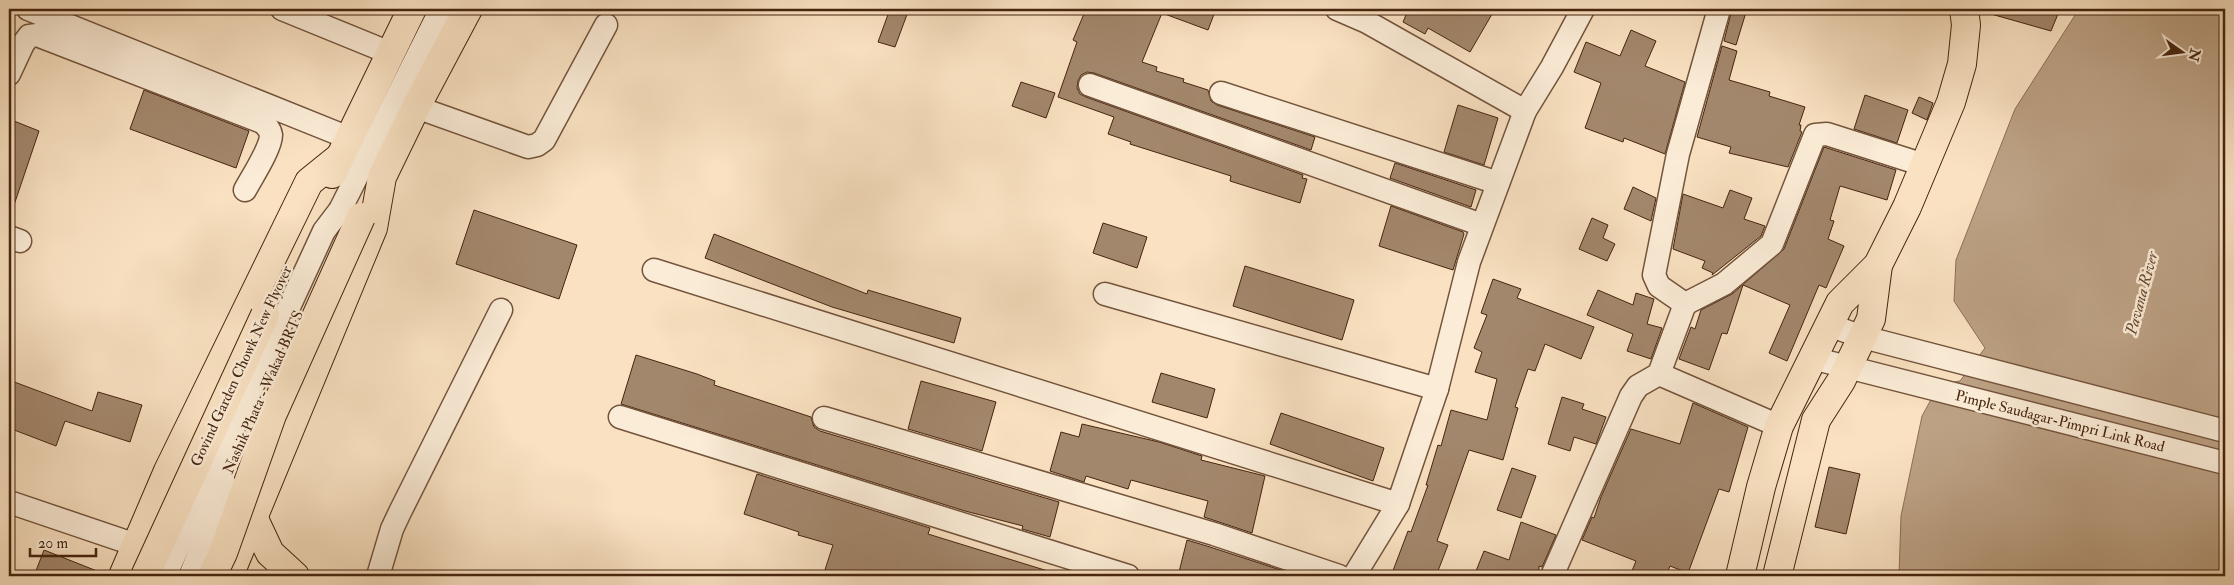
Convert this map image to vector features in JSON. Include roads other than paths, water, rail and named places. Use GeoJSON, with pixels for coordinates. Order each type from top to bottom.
{"type":"FeatureCollection","features":[{"type":"Feature","properties":{"kind":"main road","name":"Govind Garden Chowk New Flyover"},"geometry":{"type":"LineString","coordinates":[[145,576],[264,315],[412,9]]}},
{"type":"Feature","properties":{"kind":"main road"},"geometry":{"type":"LineString","coordinates":[[212,576],[223,553],[272,415],[350,213],[382,177],[416,107],[468,9]]}},
{"type":"Feature","properties":{"kind":"main road"},"geometry":{"type":"LineString","coordinates":[[1740,576],[1761,487],[1779,426],[1840,303],[1878,265],[1907,207],[1951,102],[1962,64],[1966,25],[1964,9]]}},
{"type":"Feature","properties":{"kind":"main road"},"geometry":{"type":"LineString","coordinates":[[123,576],[168,471],[308,182],[345,147]]}},
{"type":"Feature","properties":{"kind":"main road"},"geometry":{"type":"LineString","coordinates":[[229,576],[373,228],[382,177]]}},
{"type":"Feature","properties":{"kind":"main road"},"geometry":{"type":"LineString","coordinates":[[1777,576],[1816,420],[1848,368],[1871,319],[1878,265]]}},
{"type":"Feature","properties":{"kind":"main road"},"geometry":{"type":"LineString","coordinates":[[254,519],[270,553],[295,576]]}},
{"type":"Feature","properties":{"kind":"main road"},"geometry":{"type":"LineString","coordinates":[[136,545],[224,576]]}},
{"type":"Feature","properties":{"kind":"street"},"geometry":{"type":"LineString","coordinates":[[28,9],[345,147]]}},
{"type":"Feature","properties":{"kind":"street"},"geometry":{"type":"LineString","coordinates":[[282,9],[390,54]]}},
{"type":"Feature","properties":{"kind":"street","name":"Nashik Phata - Wakad BRTS"},"geometry":{"type":"LineString","coordinates":[[165,576],[320,240],[350,213],[441,9]]}},
{"type":"Feature","properties":{"kind":"street"},"geometry":{"type":"LineString","coordinates":[[1337,9],[1367,22],[1525,111]]}},
{"type":"Feature","properties":{"kind":"street"},"geometry":{"type":"LineString","coordinates":[[1685,304],[1659,286],[1654,275],[1678,154],[1720,9]]}},
{"type":"Feature","properties":{"kind":"street"},"geometry":{"type":"LineString","coordinates":[[1354,576],[1398,504],[1436,388],[1469,262],[1482,225],[1525,111],[1552,67],[1574,12]]}},
{"type":"Feature","properties":{"kind":"street"},"geometry":{"type":"LineString","coordinates":[[416,107],[528,147],[537,145],[544,140],[606,25]]}},
{"type":"Feature","properties":{"kind":"street"},"geometry":{"type":"LineString","coordinates":[[9,74],[23,44],[29,36],[38,35],[262,122],[268,127],[271,135],[245,190]]}},
{"type":"Feature","properties":{"kind":"street"},"geometry":{"type":"LineString","coordinates":[[1090,85],[1482,225]]}},
{"type":"Feature","properties":{"kind":"street"},"geometry":{"type":"LineString","coordinates":[[1221,93],[1498,183]]}},
{"type":"Feature","properties":{"kind":"street"},"geometry":{"type":"LineString","coordinates":[[1552,576],[1632,396],[1638,386],[1659,374],[1685,304],[1724,284],[1772,244],[1815,135],[1827,134],[1924,165]]}},
{"type":"Feature","properties":{"kind":"street","name":"Nashik Phata - Wakad BRTS"},"geometry":{"type":"LineString","coordinates":[[190,576],[218,496],[337,224],[350,213]]}},
{"type":"Feature","properties":{"kind":"street"},"geometry":{"type":"LineString","coordinates":[[654,270],[1398,504]]}},
{"type":"Feature","properties":{"kind":"street"},"geometry":{"type":"LineString","coordinates":[[1105,294],[1436,388]]}},
{"type":"Feature","properties":{"kind":"street"},"geometry":{"type":"LineString","coordinates":[[378,576],[392,529],[501,310]]}},
{"type":"Feature","properties":{"kind":"street","name":"Pimple Saudagar-Pimpri Link Road"},"geometry":{"type":"LineString","coordinates":[[1828,325],[1904,348],[2225,431]]}},
{"type":"Feature","properties":{"kind":"street","name":"Pimple Saudagar-Pimpri Link Road"},"geometry":{"type":"LineString","coordinates":[[1812,358],[2225,462]]}},
{"type":"Feature","properties":{"kind":"street"},"geometry":{"type":"LineString","coordinates":[[1659,374],[1779,426]]}},
{"type":"Feature","properties":{"kind":"street"},"geometry":{"type":"LineString","coordinates":[[620,417],[1128,576]]}},
{"type":"Feature","properties":{"kind":"street"},"geometry":{"type":"LineString","coordinates":[[824,418],[1205,531],[1339,576]]}},
{"type":"Feature","properties":{"kind":"street"},"geometry":{"type":"LineString","coordinates":[[9,502],[136,545]]}},
{"type":"Feature","properties":{"kind":"water","name":"Pavana River"},"geometry":{"type":"Polygon","coordinates":[[[2079,9],[2225,9],[2225,576],[1899,576],[1901,516],[1922,416],[1939,385],[1960,381],[1985,348],[1954,301],[1956,260],[2015,109],[2079,9]]]}}]}
